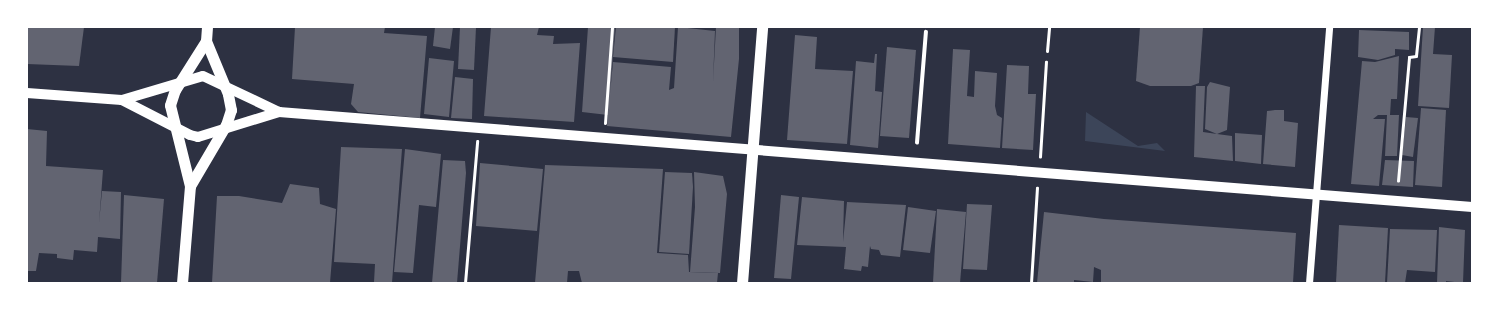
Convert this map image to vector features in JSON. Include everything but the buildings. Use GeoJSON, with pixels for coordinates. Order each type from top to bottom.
{"type":"FeatureCollection","features":[{"type":"Feature","properties":{"kind":"highway"},"geometry":{"type":"LineString","coordinates":[[190,186],[231,110],[224,85],[206,41],[207,27]]}},
{"type":"Feature","properties":{"kind":"highway"},"geometry":{"type":"LineString","coordinates":[[742,283],[762,27]]}},
{"type":"Feature","properties":{"kind":"highway"},"geometry":{"type":"LineString","coordinates":[[182,283],[190,186],[170,105],[181,81],[206,41]]}},
{"type":"Feature","properties":{"kind":"main road"},"geometry":{"type":"LineString","coordinates":[[27,93],[122,100],[181,81],[203,76],[279,112],[753,148],[1472,207]]}},
{"type":"Feature","properties":{"kind":"main road"},"geometry":{"type":"LineString","coordinates":[[122,100],[176,128],[198,137],[279,112]]}},
{"type":"Feature","properties":{"kind":"street"},"geometry":{"type":"LineString","coordinates":[[1309,283],[1329,27]]}},
{"type":"Feature","properties":{"kind":"street"},"geometry":{"type":"LineString","coordinates":[[917,143],[926,32]]}},
{"type":"Feature","properties":{"kind":"lane"},"geometry":{"type":"LineString","coordinates":[[605,123],[612,27]]}},
{"type":"Feature","properties":{"kind":"lane"},"geometry":{"type":"LineString","coordinates":[[1047,51],[1049,27]]}},
{"type":"Feature","properties":{"kind":"path"},"geometry":{"type":"LineString","coordinates":[[1398,181],[1408,57],[1416,56],[1419,27]]}},
{"type":"Feature","properties":{"kind":"path"},"geometry":{"type":"LineString","coordinates":[[465,283],[478,128]]}},
{"type":"Feature","properties":{"kind":"shaded area"},"geometry":{"type":"Polygon","coordinates":[[[1086,112],[1138,146],[1157,143],[1165,151],[1085,141],[1086,112]]]}}]}
